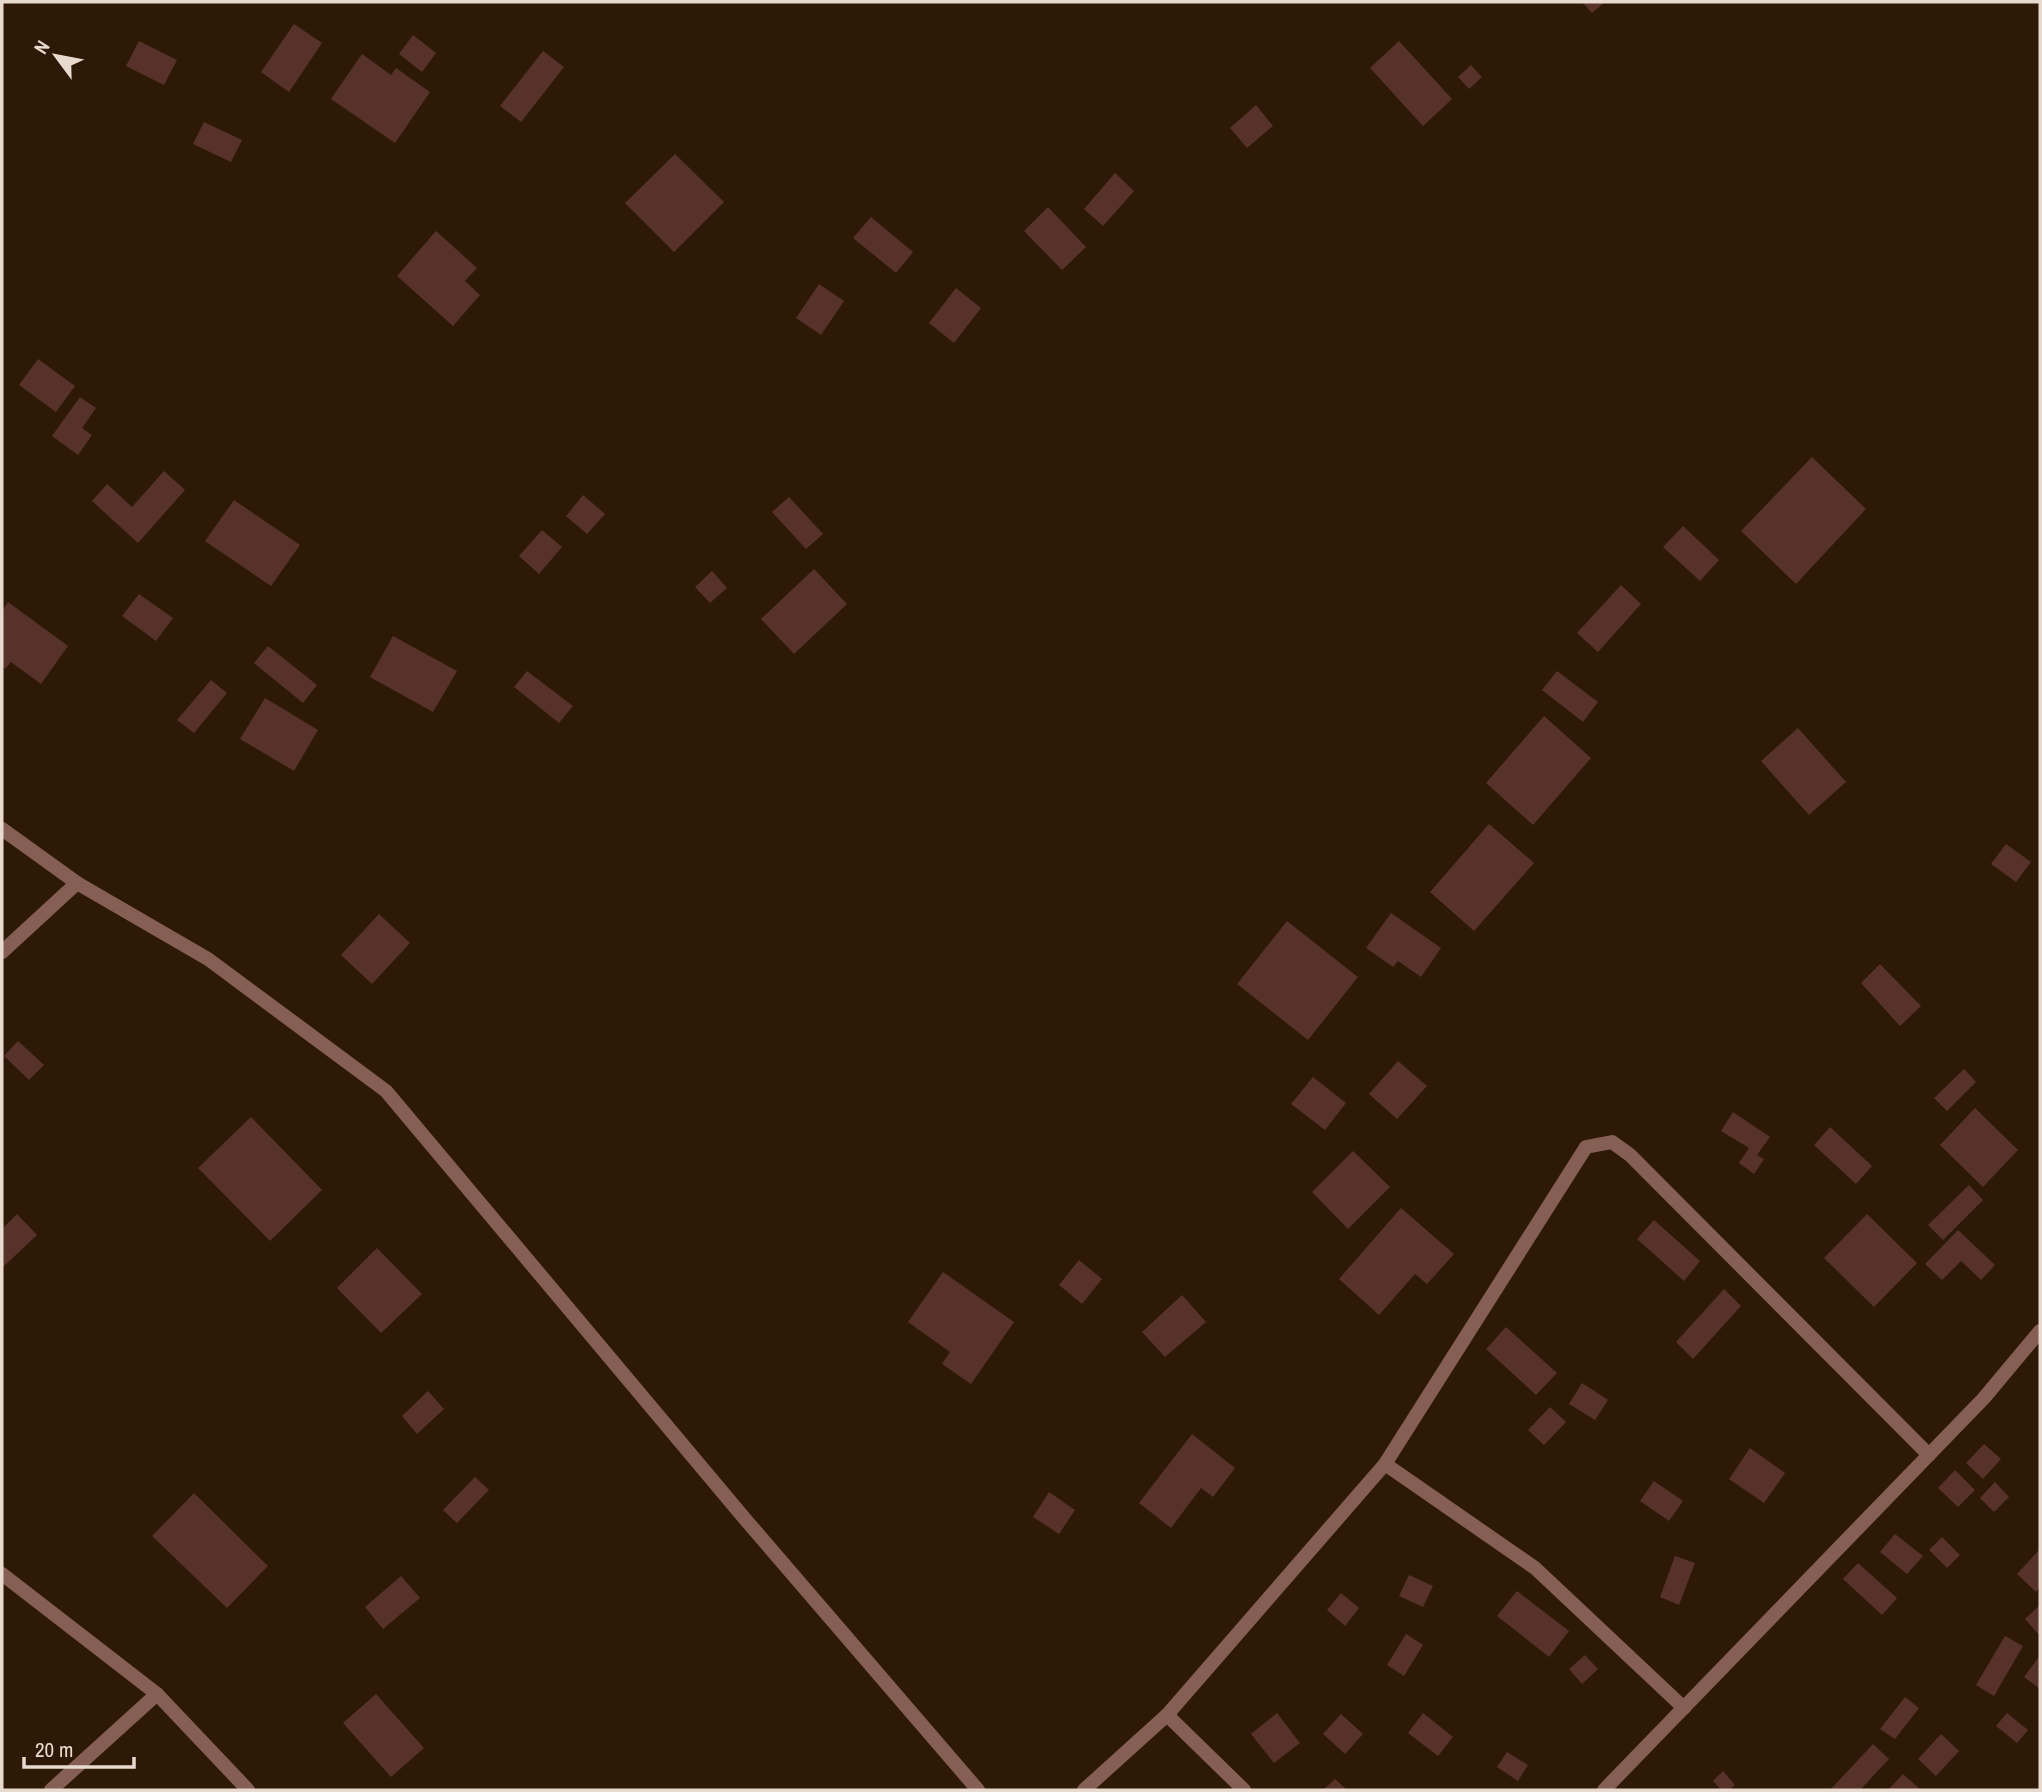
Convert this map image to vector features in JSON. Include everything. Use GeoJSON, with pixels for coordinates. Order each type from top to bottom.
{"type":"FeatureCollection","features":[{"type":"Feature","properties":{"kind":"street"},"geometry":{"type":"LineString","coordinates":[[2,829],[78,883],[208,959],[386,1091],[745,1519],[978,1790]]}},
{"type":"Feature","properties":{"kind":"street"},"geometry":{"type":"LineString","coordinates":[[2,952],[78,883]]}},
{"type":"Feature","properties":{"kind":"street"},"geometry":{"type":"LineString","coordinates":[[1084,1790],[1167,1715],[1385,1464],[1586,1147],[1612,1142],[1630,1156],[1929,1455]]}},
{"type":"Feature","properties":{"kind":"street"},"geometry":{"type":"LineString","coordinates":[[1604,1790],[1929,1455],[1983,1398],[2040,1331]]}},
{"type":"Feature","properties":{"kind":"street"},"geometry":{"type":"LineString","coordinates":[[1385,1464],[1535,1568],[1684,1708]]}},
{"type":"Feature","properties":{"kind":"street"},"geometry":{"type":"LineString","coordinates":[[2,1574],[158,1694],[248,1790]]}},
{"type":"Feature","properties":{"kind":"street"},"geometry":{"type":"LineString","coordinates":[[51,1790],[158,1694]]}},
{"type":"Feature","properties":{"kind":"street"},"geometry":{"type":"LineString","coordinates":[[1167,1715],[1244,1790]]}},
{"type":"Feature","properties":{"kind":"building"},"geometry":{"type":"Polygon","coordinates":[[[1582,2],[1605,2],[1592,13],[1582,2]]]}},
{"type":"Feature","properties":{"kind":"building"},"geometry":{"type":"Polygon","coordinates":[[[294,24],[322,43],[289,92],[261,72],[294,24]]]}},
{"type":"Feature","properties":{"kind":"building"},"geometry":{"type":"Polygon","coordinates":[[[413,35],[436,53],[422,72],[399,54],[413,35]]]}},
{"type":"Feature","properties":{"kind":"building"},"geometry":{"type":"Polygon","coordinates":[[[139,41],[177,60],[164,85],[126,66],[139,41]]]}},
{"type":"Feature","properties":{"kind":"building"},"geometry":{"type":"Polygon","coordinates":[[[1399,41],[1452,99],[1423,126],[1370,68],[1399,41]]]}},
{"type":"Feature","properties":{"kind":"building"},"geometry":{"type":"Polygon","coordinates":[[[543,51],[564,67],[521,122],[500,106],[543,51]]]}},
{"type":"Feature","properties":{"kind":"building"},"geometry":{"type":"Polygon","coordinates":[[[362,54],[391,75],[396,68],[430,92],[395,143],[331,99],[362,54]]]}},
{"type":"Feature","properties":{"kind":"building"},"geometry":{"type":"Polygon","coordinates":[[[1471,65],[1482,77],[1469,89],[1458,77],[1471,65]]]}},
{"type":"Feature","properties":{"kind":"building"},"geometry":{"type":"Polygon","coordinates":[[[1256,105],[1273,126],[1247,148],[1230,128],[1256,105]]]}},
{"type":"Feature","properties":{"kind":"building"},"geometry":{"type":"Polygon","coordinates":[[[204,122],[242,140],[231,162],[193,144],[204,122]]]}},
{"type":"Feature","properties":{"kind":"building"},"geometry":{"type":"Polygon","coordinates":[[[675,154],[724,202],[674,252],[625,203],[675,154]]]}},
{"type":"Feature","properties":{"kind":"building"},"geometry":{"type":"Polygon","coordinates":[[[1115,173],[1134,191],[1103,226],[1084,209],[1115,173]]]}},
{"type":"Feature","properties":{"kind":"building"},"geometry":{"type":"Polygon","coordinates":[[[1048,207],[1086,247],[1062,270],[1024,231],[1048,207]]]}},
{"type":"Feature","properties":{"kind":"building"},"geometry":{"type":"Polygon","coordinates":[[[871,217],[913,252],[896,273],[853,238],[871,217]]]}},
{"type":"Feature","properties":{"kind":"building"},"geometry":{"type":"Polygon","coordinates":[[[436,231],[477,268],[465,281],[480,295],[453,326],[397,276],[436,231]]]}},
{"type":"Feature","properties":{"kind":"building"},"geometry":{"type":"Polygon","coordinates":[[[819,284],[844,301],[821,335],[796,318],[819,284]]]}},
{"type":"Feature","properties":{"kind":"building"},"geometry":{"type":"Polygon","coordinates":[[[956,288],[981,308],[954,343],[929,323],[956,288]]]}},
{"type":"Feature","properties":{"kind":"building"},"geometry":{"type":"Polygon","coordinates":[[[38,359],[75,386],[56,412],[19,385],[38,359]]]}},
{"type":"Feature","properties":{"kind":"building"},"geometry":{"type":"Polygon","coordinates":[[[80,397],[96,408],[82,428],[92,435],[78,455],[52,436],[80,397]]]}},
{"type":"Feature","properties":{"kind":"building"},"geometry":{"type":"Polygon","coordinates":[[[1812,457],[1866,509],[1796,584],[1741,531],[1812,457]]]}},
{"type":"Feature","properties":{"kind":"building"},"geometry":{"type":"Polygon","coordinates":[[[164,471],[185,490],[138,543],[92,501],[107,484],[132,507],[164,471]]]}},
{"type":"Feature","properties":{"kind":"building"},"geometry":{"type":"Polygon","coordinates":[[[583,495],[605,514],[587,534],[566,516],[583,495]]]}},
{"type":"Feature","properties":{"kind":"building"},"geometry":{"type":"Polygon","coordinates":[[[789,497],[823,534],[806,549],[772,512],[789,497]]]}},
{"type":"Feature","properties":{"kind":"building"},"geometry":{"type":"Polygon","coordinates":[[[234,500],[300,545],[271,586],[205,541],[234,500]]]}},
{"type":"Feature","properties":{"kind":"building"},"geometry":{"type":"Polygon","coordinates":[[[1683,526],[1719,560],[1700,581],[1663,547],[1683,526]]]}},
{"type":"Feature","properties":{"kind":"building"},"geometry":{"type":"Polygon","coordinates":[[[542,530],[562,547],[539,574],[519,556],[542,530]]]}},
{"type":"Feature","properties":{"kind":"building"},"geometry":{"type":"Polygon","coordinates":[[[814,569],[847,604],[794,654],[761,619],[814,569]]]}},
{"type":"Feature","properties":{"kind":"building"},"geometry":{"type":"Polygon","coordinates":[[[712,571],[727,588],[710,603],[695,587],[712,571]]]}},
{"type":"Feature","properties":{"kind":"building"},"geometry":{"type":"Polygon","coordinates":[[[1621,585],[1641,604],[1598,652],[1577,633],[1621,585]]]}},
{"type":"Feature","properties":{"kind":"building"},"geometry":{"type":"Polygon","coordinates":[[[139,594],[173,618],[156,641],[122,616],[139,594]]]}},
{"type":"Feature","properties":{"kind":"building"},"geometry":{"type":"Polygon","coordinates":[[[8,602],[68,646],[41,684],[11,662],[5,669],[2,666],[2,611],[8,602]]]}},
{"type":"Feature","properties":{"kind":"building"},"geometry":{"type":"Polygon","coordinates":[[[393,636],[457,671],[433,712],[370,677],[393,636]]]}},
{"type":"Feature","properties":{"kind":"building"},"geometry":{"type":"Polygon","coordinates":[[[268,646],[317,685],[303,703],[254,663],[268,646]]]}},
{"type":"Feature","properties":{"kind":"building"},"geometry":{"type":"Polygon","coordinates":[[[527,671],[573,706],[559,723],[514,687],[527,671]]]}},
{"type":"Feature","properties":{"kind":"building"},"geometry":{"type":"Polygon","coordinates":[[[1557,671],[1598,702],[1583,722],[1542,690],[1557,671]]]}},
{"type":"Feature","properties":{"kind":"building"},"geometry":{"type":"Polygon","coordinates":[[[211,680],[227,693],[194,733],[177,720],[211,680]]]}},
{"type":"Feature","properties":{"kind":"building"},"geometry":{"type":"Polygon","coordinates":[[[265,698],[318,730],[294,771],[240,739],[265,698]]]}},
{"type":"Feature","properties":{"kind":"building"},"geometry":{"type":"Polygon","coordinates":[[[1544,716],[1591,758],[1533,825],[1486,783],[1544,716]]]}},
{"type":"Feature","properties":{"kind":"building"},"geometry":{"type":"Polygon","coordinates":[[[1798,728],[1846,782],[1809,815],[1761,761],[1798,728]]]}},
{"type":"Feature","properties":{"kind":"building"},"geometry":{"type":"Polygon","coordinates":[[[1489,824],[1534,863],[1474,931],[1430,892],[1489,824]]]}},
{"type":"Feature","properties":{"kind":"building"},"geometry":{"type":"Polygon","coordinates":[[[2006,844],[2031,862],[2016,882],[1991,864],[2006,844]]]}},
{"type":"Feature","properties":{"kind":"building"},"geometry":{"type":"Polygon","coordinates":[[[1391,913],[1441,948],[1421,977],[1398,961],[1393,967],[1366,948],[1391,913]]]}},
{"type":"Feature","properties":{"kind":"building"},"geometry":{"type":"Polygon","coordinates":[[[379,914],[410,943],[372,984],[341,955],[379,914]]]}},
{"type":"Feature","properties":{"kind":"building"},"geometry":{"type":"Polygon","coordinates":[[[1287,921],[1358,977],[1308,1040],[1237,984],[1287,921]]]}},
{"type":"Feature","properties":{"kind":"building"},"geometry":{"type":"Polygon","coordinates":[[[1880,964],[1921,1006],[1900,1026],[1861,983],[1880,964]]]}},
{"type":"Feature","properties":{"kind":"building"},"geometry":{"type":"Polygon","coordinates":[[[18,1041],[44,1065],[29,1080],[4,1056],[18,1041]]]}},
{"type":"Feature","properties":{"kind":"building"},"geometry":{"type":"Polygon","coordinates":[[[1398,1061],[1427,1086],[1397,1119],[1369,1094],[1398,1061]]]}},
{"type":"Feature","properties":{"kind":"building"},"geometry":{"type":"Polygon","coordinates":[[[1964,1069],[1976,1082],[1947,1111],[1934,1098],[1964,1069]]]}},
{"type":"Feature","properties":{"kind":"building"},"geometry":{"type":"Polygon","coordinates":[[[1313,1077],[1346,1103],[1325,1130],[1291,1104],[1313,1077]]]}},
{"type":"Feature","properties":{"kind":"building"},"geometry":{"type":"Polygon","coordinates":[[[1975,1108],[2018,1150],[1983,1187],[1940,1145],[1975,1108]]]}},
{"type":"Feature","properties":{"kind":"building"},"geometry":{"type":"Polygon","coordinates":[[[1733,1112],[1770,1137],[1757,1155],[1764,1159],[1754,1174],[1739,1163],[1749,1148],[1721,1131],[1733,1112]]]}},
{"type":"Feature","properties":{"kind":"building"},"geometry":{"type":"Polygon","coordinates":[[[251,1117],[322,1190],[270,1241],[198,1168],[251,1117]]]}},
{"type":"Feature","properties":{"kind":"building"},"geometry":{"type":"Polygon","coordinates":[[[1830,1127],[1872,1166],[1856,1184],[1814,1145],[1830,1127]]]}},
{"type":"Feature","properties":{"kind":"building"},"geometry":{"type":"Polygon","coordinates":[[[1353,1151],[1390,1187],[1348,1229],[1312,1192],[1353,1151]]]}},
{"type":"Feature","properties":{"kind":"building"},"geometry":{"type":"Polygon","coordinates":[[[1969,1185],[1983,1200],[1943,1240],[1928,1225],[1969,1185]]]}},
{"type":"Feature","properties":{"kind":"building"},"geometry":{"type":"Polygon","coordinates":[[[1401,1208],[1454,1254],[1427,1284],[1415,1274],[1379,1315],[1339,1279],[1401,1208]]]}},
{"type":"Feature","properties":{"kind":"building"},"geometry":{"type":"Polygon","coordinates":[[[17,1214],[37,1235],[2,1268],[2,1229],[17,1214]]]}},
{"type":"Feature","properties":{"kind":"building"},"geometry":{"type":"Polygon","coordinates":[[[1867,1214],[1917,1263],[1874,1307],[1824,1258],[1867,1214]]]}},
{"type":"Feature","properties":{"kind":"building"},"geometry":{"type":"Polygon","coordinates":[[[1654,1220],[1700,1261],[1684,1281],[1637,1239],[1654,1220]]]}},
{"type":"Feature","properties":{"kind":"building"},"geometry":{"type":"Polygon","coordinates":[[[1958,1230],[1995,1265],[1981,1280],[1961,1261],[1942,1280],[1925,1264],[1958,1230]]]}},
{"type":"Feature","properties":{"kind":"building"},"geometry":{"type":"Polygon","coordinates":[[[377,1248],[422,1294],[381,1333],[337,1288],[377,1248]]]}},
{"type":"Feature","properties":{"kind":"building"},"geometry":{"type":"Polygon","coordinates":[[[1079,1260],[1102,1279],[1082,1304],[1059,1285],[1079,1260]]]}},
{"type":"Feature","properties":{"kind":"building"},"geometry":{"type":"Polygon","coordinates":[[[943,1272],[1014,1322],[971,1384],[942,1364],[950,1352],[908,1322],[943,1272]]]}},
{"type":"Feature","properties":{"kind":"building"},"geometry":{"type":"Polygon","coordinates":[[[1724,1289],[1741,1306],[1693,1359],[1676,1342],[1724,1289]]]}},
{"type":"Feature","properties":{"kind":"building"},"geometry":{"type":"Polygon","coordinates":[[[1182,1295],[1206,1322],[1165,1357],[1142,1332],[1182,1295]]]}},
{"type":"Feature","properties":{"kind":"building"},"geometry":{"type":"Polygon","coordinates":[[[1506,1327],[1557,1373],[1536,1395],[1486,1349],[1506,1327]]]}},
{"type":"Feature","properties":{"kind":"building"},"geometry":{"type":"Polygon","coordinates":[[[1582,1383],[1608,1400],[1595,1420],[1569,1404],[1582,1383]]]}},
{"type":"Feature","properties":{"kind":"building"},"geometry":{"type":"Polygon","coordinates":[[[428,1391],[444,1409],[417,1434],[402,1416],[428,1391]]]}},
{"type":"Feature","properties":{"kind":"building"},"geometry":{"type":"Polygon","coordinates":[[[1550,1407],[1566,1422],[1544,1445],[1528,1430],[1550,1407]]]}},
{"type":"Feature","properties":{"kind":"building"},"geometry":{"type":"Polygon","coordinates":[[[1192,1434],[1235,1468],[1213,1497],[1201,1488],[1171,1528],[1139,1503],[1192,1434]]]}},
{"type":"Feature","properties":{"kind":"building"},"geometry":{"type":"Polygon","coordinates":[[[1984,1444],[2001,1459],[1983,1479],[1966,1463],[1984,1444]]]}},
{"type":"Feature","properties":{"kind":"building"},"geometry":{"type":"Polygon","coordinates":[[[1750,1448],[1785,1473],[1764,1503],[1729,1479],[1750,1448]]]}},
{"type":"Feature","properties":{"kind":"building"},"geometry":{"type":"Polygon","coordinates":[[[1955,1470],[1975,1490],[1958,1507],[1938,1488],[1955,1470]]]}},
{"type":"Feature","properties":{"kind":"building"},"geometry":{"type":"Polygon","coordinates":[[[475,1477],[489,1490],[457,1523],[443,1510],[475,1477]]]}},
{"type":"Feature","properties":{"kind":"building"},"geometry":{"type":"Polygon","coordinates":[[[1654,1481],[1683,1501],[1669,1521],[1640,1501],[1654,1481]]]}},
{"type":"Feature","properties":{"kind":"building"},"geometry":{"type":"Polygon","coordinates":[[[1995,1482],[2009,1497],[1994,1512],[1980,1498],[1995,1482]]]}},
{"type":"Feature","properties":{"kind":"building"},"geometry":{"type":"Polygon","coordinates":[[[1049,1492],[1075,1510],[1059,1534],[1033,1517],[1049,1492]]]}},
{"type":"Feature","properties":{"kind":"building"},"geometry":{"type":"Polygon","coordinates":[[[194,1493],[268,1566],[227,1608],[152,1536],[194,1493]]]}},
{"type":"Feature","properties":{"kind":"building"},"geometry":{"type":"Polygon","coordinates":[[[1895,1534],[1923,1556],[1907,1574],[1880,1552],[1895,1534]]]}},
{"type":"Feature","properties":{"kind":"building"},"geometry":{"type":"Polygon","coordinates":[[[1942,1537],[1960,1555],[1947,1568],[1929,1550],[1942,1537]]]}},
{"type":"Feature","properties":{"kind":"building"},"geometry":{"type":"Polygon","coordinates":[[[2040,1549],[2040,1587],[2036,1592],[2017,1574],[2040,1549]]]}},
{"type":"Feature","properties":{"kind":"building"},"geometry":{"type":"Polygon","coordinates":[[[1675,1556],[1695,1563],[1679,1605],[1660,1597],[1675,1556]]]}},
{"type":"Feature","properties":{"kind":"building"},"geometry":{"type":"Polygon","coordinates":[[[1858,1563],[1897,1598],[1882,1615],[1843,1579],[1858,1563]]]}},
{"type":"Feature","properties":{"kind":"building"},"geometry":{"type":"Polygon","coordinates":[[[1409,1575],[1433,1586],[1423,1607],[1399,1596],[1409,1575]]]}},
{"type":"Feature","properties":{"kind":"building"},"geometry":{"type":"Polygon","coordinates":[[[401,1576],[420,1598],[383,1629],[365,1607],[401,1576]]]}},
{"type":"Feature","properties":{"kind":"building"},"geometry":{"type":"Polygon","coordinates":[[[1517,1591],[1569,1631],[1549,1657],[1497,1616],[1517,1591]]]}},
{"type":"Feature","properties":{"kind":"building"},"geometry":{"type":"Polygon","coordinates":[[[1341,1593],[1359,1608],[1345,1626],[1327,1610],[1341,1593]]]}},
{"type":"Feature","properties":{"kind":"building"},"geometry":{"type":"Polygon","coordinates":[[[2040,1605],[2040,1636],[2025,1619],[2040,1605]]]}},
{"type":"Feature","properties":{"kind":"building"},"geometry":{"type":"Polygon","coordinates":[[[1406,1634],[1423,1645],[1404,1676],[1387,1665],[1406,1634]]]}},
{"type":"Feature","properties":{"kind":"building"},"geometry":{"type":"Polygon","coordinates":[[[2005,1636],[2023,1646],[1994,1696],[1976,1685],[2005,1636]]]}},
{"type":"Feature","properties":{"kind":"building"},"geometry":{"type":"Polygon","coordinates":[[[1585,1655],[1598,1669],[1582,1684],[1569,1669],[1585,1655]]]}},
{"type":"Feature","properties":{"kind":"building"},"geometry":{"type":"Polygon","coordinates":[[[2038,1658],[2040,1660],[2040,1689],[2024,1677],[2038,1658]]]}},
{"type":"Feature","properties":{"kind":"building"},"geometry":{"type":"Polygon","coordinates":[[[376,1694],[424,1748],[391,1777],[343,1723],[376,1694]]]}},
{"type":"Feature","properties":{"kind":"building"},"geometry":{"type":"Polygon","coordinates":[[[1905,1697],[1919,1708],[1895,1739],[1880,1729],[1905,1697]]]}},
{"type":"Feature","properties":{"kind":"building"},"geometry":{"type":"Polygon","coordinates":[[[1277,1713],[1300,1743],[1274,1763],[1251,1734],[1277,1713]]]}},
{"type":"Feature","properties":{"kind":"building"},"geometry":{"type":"Polygon","coordinates":[[[1423,1713],[1453,1737],[1438,1756],[1408,1733],[1423,1713]]]}},
{"type":"Feature","properties":{"kind":"building"},"geometry":{"type":"Polygon","coordinates":[[[2007,1713],[2028,1730],[2017,1743],[1996,1726],[2007,1713]]]}},
{"type":"Feature","properties":{"kind":"building"},"geometry":{"type":"Polygon","coordinates":[[[1341,1714],[1363,1734],[1345,1754],[1323,1734],[1341,1714]]]}},
{"type":"Feature","properties":{"kind":"building"},"geometry":{"type":"Polygon","coordinates":[[[1941,1734],[1959,1751],[1936,1776],[1918,1759],[1941,1734]]]}},
{"type":"Feature","properties":{"kind":"building"},"geometry":{"type":"Polygon","coordinates":[[[1873,1744],[1889,1759],[1860,1790],[1830,1790],[1873,1744]]]}},
{"type":"Feature","properties":{"kind":"building"},"geometry":{"type":"Polygon","coordinates":[[[1507,1752],[1528,1765],[1518,1781],[1497,1767],[1507,1752]]]}},
{"type":"Feature","properties":{"kind":"building"},"geometry":{"type":"Polygon","coordinates":[[[1723,1771],[1735,1785],[1729,1790],[1721,1790],[1713,1781],[1723,1771]]]}},
{"type":"Feature","properties":{"kind":"building"},"geometry":{"type":"Polygon","coordinates":[[[1903,1774],[1921,1790],[1888,1790],[1903,1774]]]}},
{"type":"Feature","properties":{"kind":"building"},"geometry":{"type":"Polygon","coordinates":[[[1335,1779],[1347,1790],[1323,1790],[1335,1779]]]}}]}
